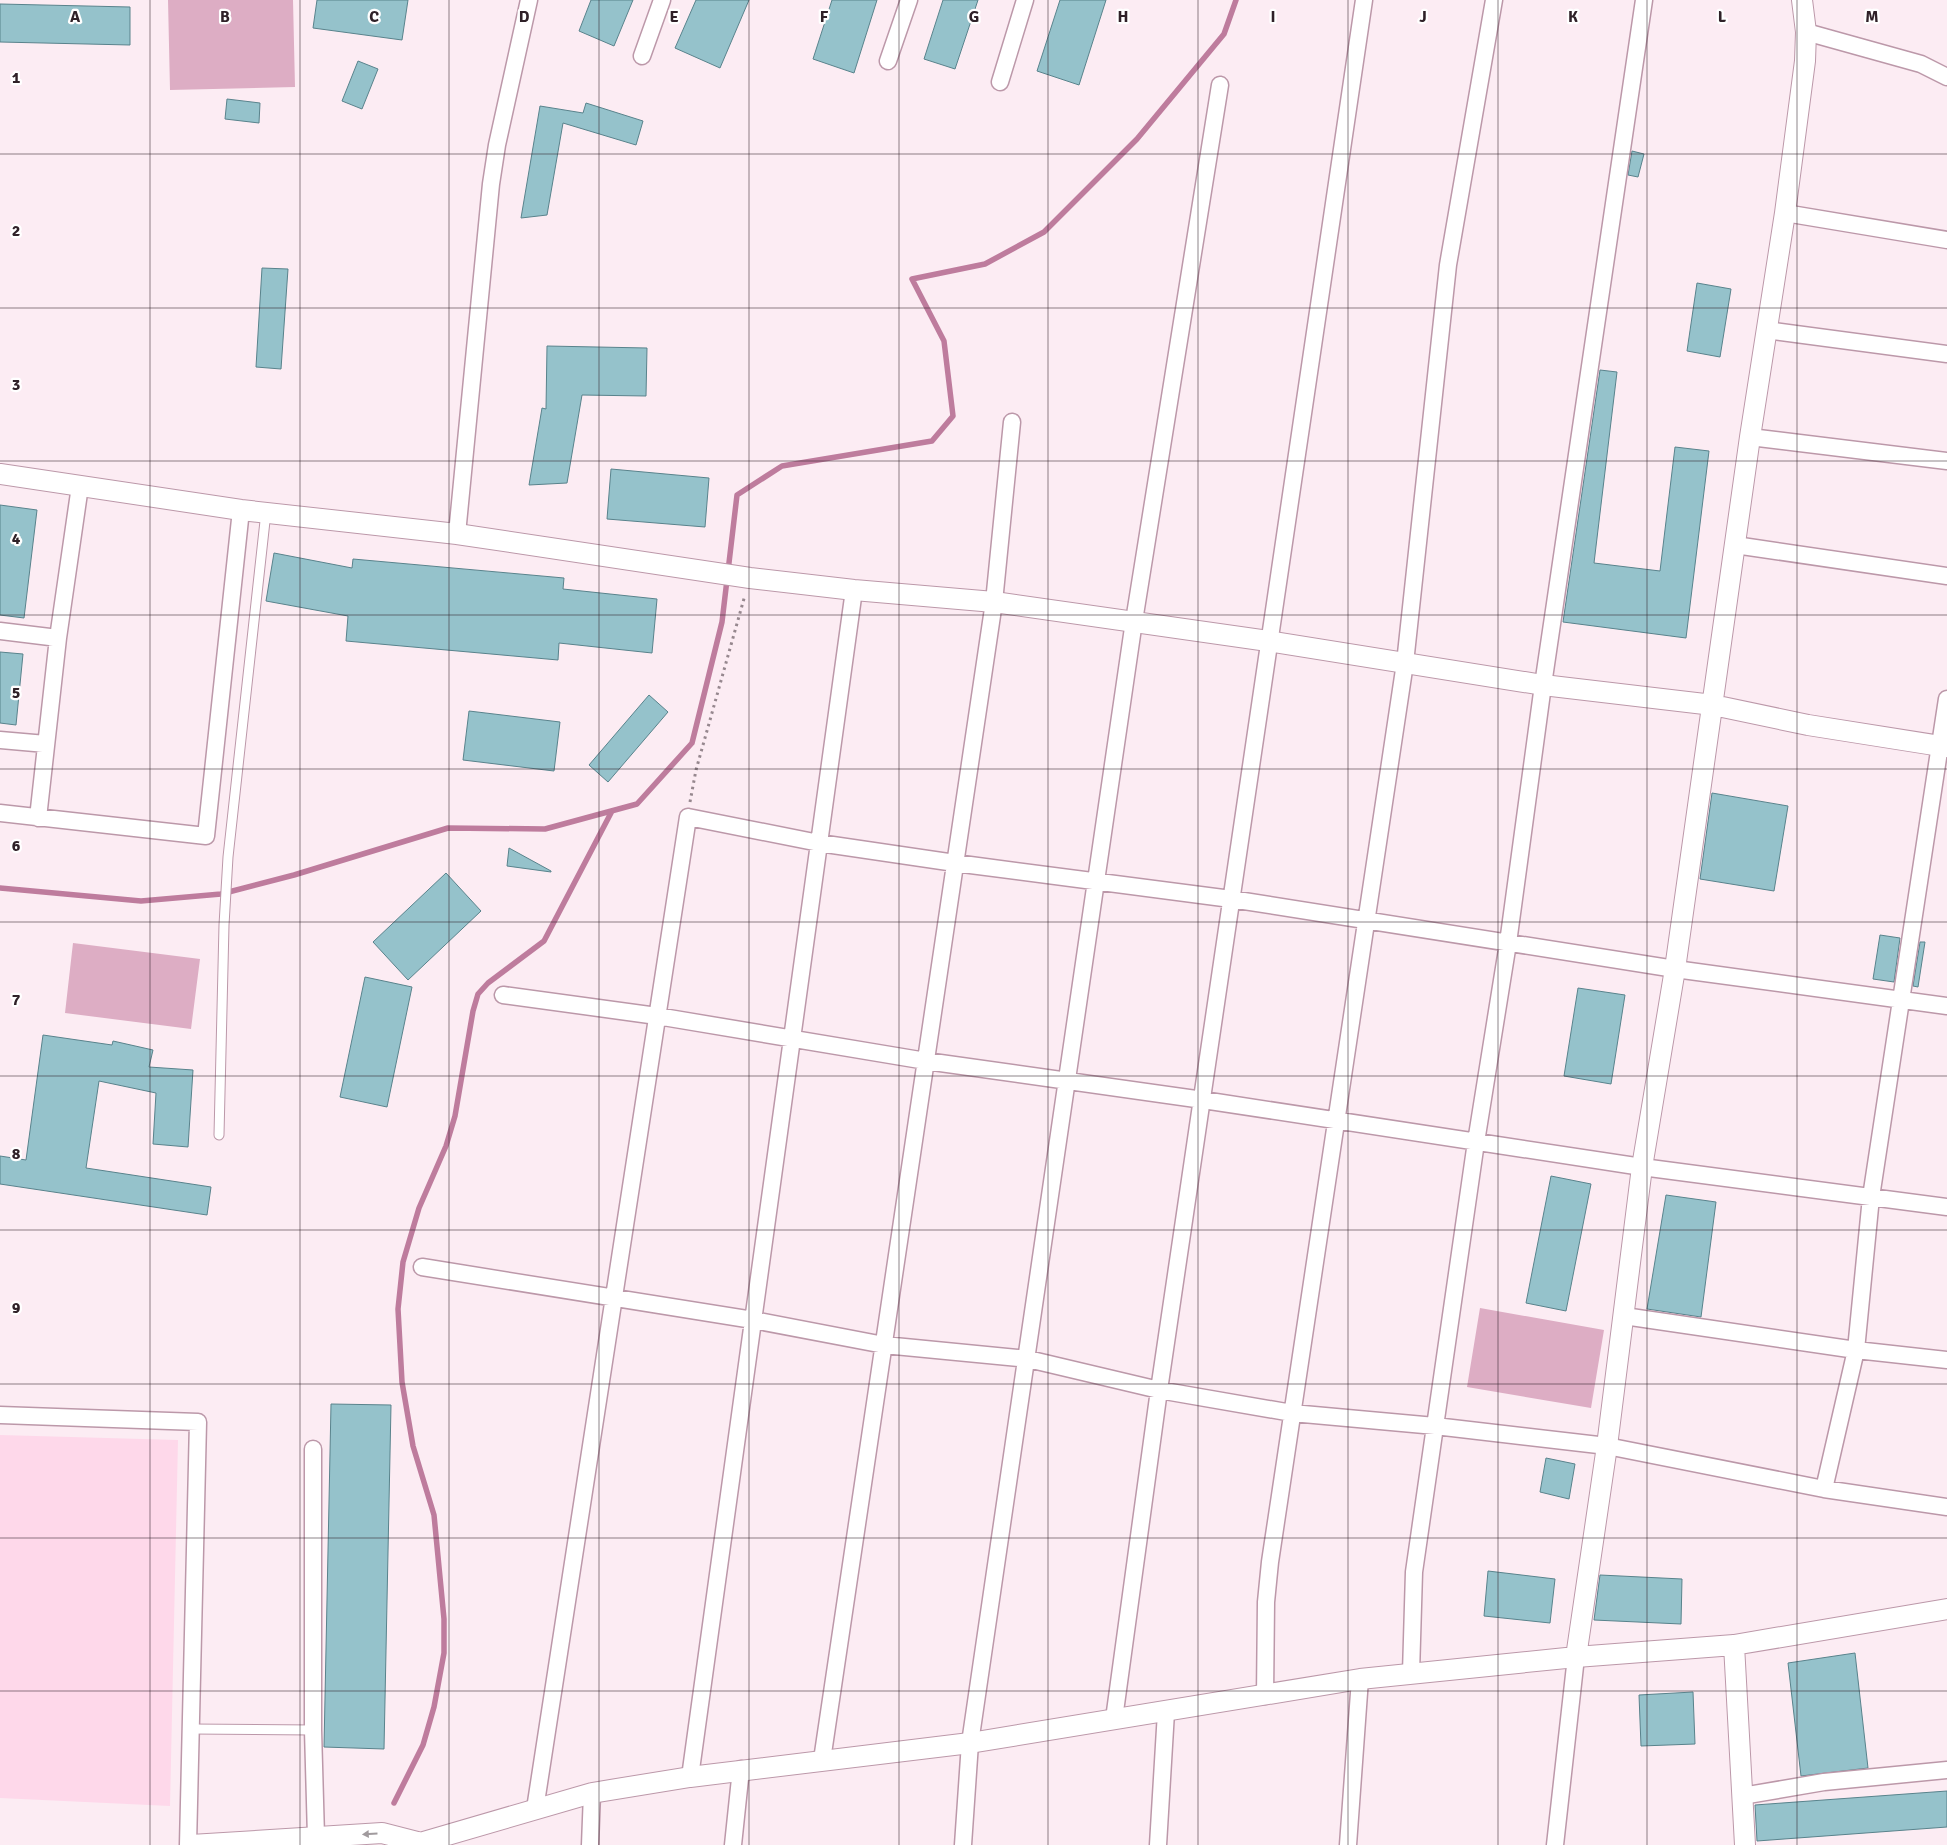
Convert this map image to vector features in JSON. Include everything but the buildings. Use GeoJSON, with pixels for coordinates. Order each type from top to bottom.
{"type":"FeatureCollection","features":[{"type":"Feature","properties":{"kind":"street"},"geometry":{"type":"LineString","coordinates":[[457,534],[491,184],[497,145],[529,0]]}},
{"type":"Feature","properties":{"kind":"street"},"geometry":{"type":"LineString","coordinates":[[642,56],[662,0]]}},
{"type":"Feature","properties":{"kind":"street"},"geometry":{"type":"LineString","coordinates":[[888,61],[909,0]]}},
{"type":"Feature","properties":{"kind":"street"},"geometry":{"type":"LineString","coordinates":[[1000,82],[1025,0]]}},
{"type":"Feature","properties":{"kind":"street"},"geometry":{"type":"LineString","coordinates":[[1114,1720],[1159,1390],[1364,0]]}},
{"type":"Feature","properties":{"kind":"street"},"geometry":{"type":"LineString","coordinates":[[1265,1696],[1270,1562],[1406,663],[1448,265],[1494,0]]}},
{"type":"Feature","properties":{"kind":"street"},"geometry":{"type":"LineString","coordinates":[[1411,1673],[1414,1572],[1434,1426],[1508,943],[1543,684],[1644,0]]}},
{"type":"Feature","properties":{"kind":"street"},"geometry":{"type":"LineString","coordinates":[[1555,1845],[1576,1657],[1607,1446],[1642,1167],[1675,969],[1750,437],[1785,213],[1805,61],[1806,32],[1802,0]]}},
{"type":"Feature","properties":{"kind":"street"},"geometry":{"type":"LineString","coordinates":[[1806,32],[1921,64],[1947,77]]}},
{"type":"Feature","properties":{"kind":"street"},"geometry":{"type":"LineString","coordinates":[[963,1845],[970,1743],[1028,1359],[1134,621],[1220,85]]}},
{"type":"Feature","properties":{"kind":"street"},"geometry":{"type":"LineString","coordinates":[[1785,213],[1947,240]]}},
{"type":"Feature","properties":{"kind":"street"},"geometry":{"type":"LineString","coordinates":[[1766,330],[1947,354]]}},
{"type":"Feature","properties":{"kind":"street"},"geometry":{"type":"LineString","coordinates":[[822,1760],[994,602],[1012,422]]}},
{"type":"Feature","properties":{"kind":"street"},"geometry":{"type":"LineString","coordinates":[[1750,437],[1947,461]]}},
{"type":"Feature","properties":{"kind":"street"},"geometry":{"type":"LineString","coordinates":[[0,474],[241,510],[457,534],[746,577],[854,590],[994,602],[1134,621],[1543,684],[1713,705],[1808,725],[1839,728],[1944,747]]}},
{"type":"Feature","properties":{"kind":"street"},"geometry":{"type":"LineString","coordinates":[[38,818],[58,638],[80,486]]}},
{"type":"Feature","properties":{"kind":"street"},"geometry":{"type":"LineString","coordinates":[[0,813],[206,836],[241,510]]}},
{"type":"Feature","properties":{"kind":"street"},"geometry":{"type":"LineString","coordinates":[[1735,545],[1947,576]]}},
{"type":"Feature","properties":{"kind":"street"},"geometry":{"type":"LineString","coordinates":[[690,1777],[854,590]]}},
{"type":"Feature","properties":{"kind":"street"},"geometry":{"type":"LineString","coordinates":[[0,631],[58,638]]}},
{"type":"Feature","properties":{"kind":"street"},"geometry":{"type":"LineString","coordinates":[[1824,1488],[1856,1350],[1871,1197],[1901,1000],[1944,747],[1947,699]]}},
{"type":"Feature","properties":{"kind":"street"},"geometry":{"type":"LineString","coordinates":[[0,740],[46,744]]}},
{"type":"Feature","properties":{"kind":"street"},"geometry":{"type":"LineString","coordinates":[[535,1809],[688,818],[819,843],[955,863],[1231,899],[1366,922],[1675,969],[1947,1006]]}},
{"type":"Feature","properties":{"kind":"street"},"geometry":{"type":"LineString","coordinates":[[503,996],[657,1016],[926,1061],[1203,1100],[1642,1167],[1947,1207]]}},
{"type":"Feature","properties":{"kind":"street"},"geometry":{"type":"LineString","coordinates":[[422,1267],[753,1320],[884,1345],[1028,1359],[1159,1390],[1292,1413],[1434,1426],[1607,1446],[1824,1488],[1947,1507]]}},
{"type":"Feature","properties":{"kind":"street"},"geometry":{"type":"LineString","coordinates":[[1624,1316],[1856,1350],[1947,1360]]}},
{"type":"Feature","properties":{"kind":"street"},"geometry":{"type":"LineString","coordinates":[[0,1415],[198,1422],[190,1845],[382,1833],[415,1844],[442,1840],[535,1809],[592,1793],[741,1769],[970,1743],[1360,1679],[1576,1657],[1734,1645],[1947,1609]]}},
{"type":"Feature","properties":{"kind":"street"},"geometry":{"type":"LineString","coordinates":[[313,1449],[313,1730],[316,1837]]}},
{"type":"Feature","properties":{"kind":"street"},"geometry":{"type":"LineString","coordinates":[[1734,1645],[1745,1845]]}},
{"type":"Feature","properties":{"kind":"street"},"geometry":{"type":"LineString","coordinates":[[1348,1845],[1360,1679]]}},
{"type":"Feature","properties":{"kind":"street"},"geometry":{"type":"LineString","coordinates":[[1158,1845],[1166,1712]]}},
{"type":"Feature","properties":{"kind":"street"},"geometry":{"type":"LineString","coordinates":[[732,1845],[741,1769]]}},
{"type":"Feature","properties":{"kind":"street"},"geometry":{"type":"LineString","coordinates":[[1742,1796],[1824,1782],[1947,1770]]}},
{"type":"Feature","properties":{"kind":"street"},"geometry":{"type":"LineString","coordinates":[[590,1845],[592,1793]]}},
{"type":"Feature","properties":{"kind":"lane"},"geometry":{"type":"LineString","coordinates":[[219,1135],[224,925],[228,857],[266,512]]}},
{"type":"Feature","properties":{"kind":"lane"},"geometry":{"type":"LineString","coordinates":[[191,1729],[313,1730]]}},
{"type":"Feature","properties":{"kind":"path"},"geometry":{"type":"LineString","coordinates":[[688,818],[696,770],[746,577]]}},
{"type":"Feature","properties":{"kind":"shaded area"},"geometry":{"type":"Polygon","coordinates":[[[168,0],[293,0],[295,87],[170,90],[168,0]]]}},
{"type":"Feature","properties":{"kind":"shaded area"},"geometry":{"type":"Polygon","coordinates":[[[73,943],[200,959],[191,1029],[65,1013],[73,943]]]}},
{"type":"Feature","properties":{"kind":"shaded area"},"geometry":{"type":"Polygon","coordinates":[[[1480,1308],[1604,1330],[1591,1408],[1467,1387],[1480,1308]]]}},
{"type":"Feature","properties":{"kind":"shaded area"},"geometry":{"type":"Polygon","coordinates":[[[0,1435],[178,1440],[170,1806],[0,1798],[0,1435]]]}},
{"type":"Feature","properties":{"kind":"waterway"},"geometry":{"type":"LineString","coordinates":[[0,888],[141,901],[221,894],[294,875],[448,828],[545,829],[637,804],[692,743],[722,622],[737,495],[782,466],[932,441],[953,416],[944,341],[912,279],[985,264],[1044,232],[1137,139],[1224,34],[1236,0]]}},
{"type":"Feature","properties":{"kind":"waterway"},"geometry":{"type":"LineString","coordinates":[[394,1803],[423,1745],[434,1707],[444,1653],[444,1619],[434,1515],[413,1446],[402,1382],[398,1309],[403,1262],[419,1208],[446,1146],[455,1116],[473,1011],[478,994],[488,983],[544,941],[612,811]]}}]}
